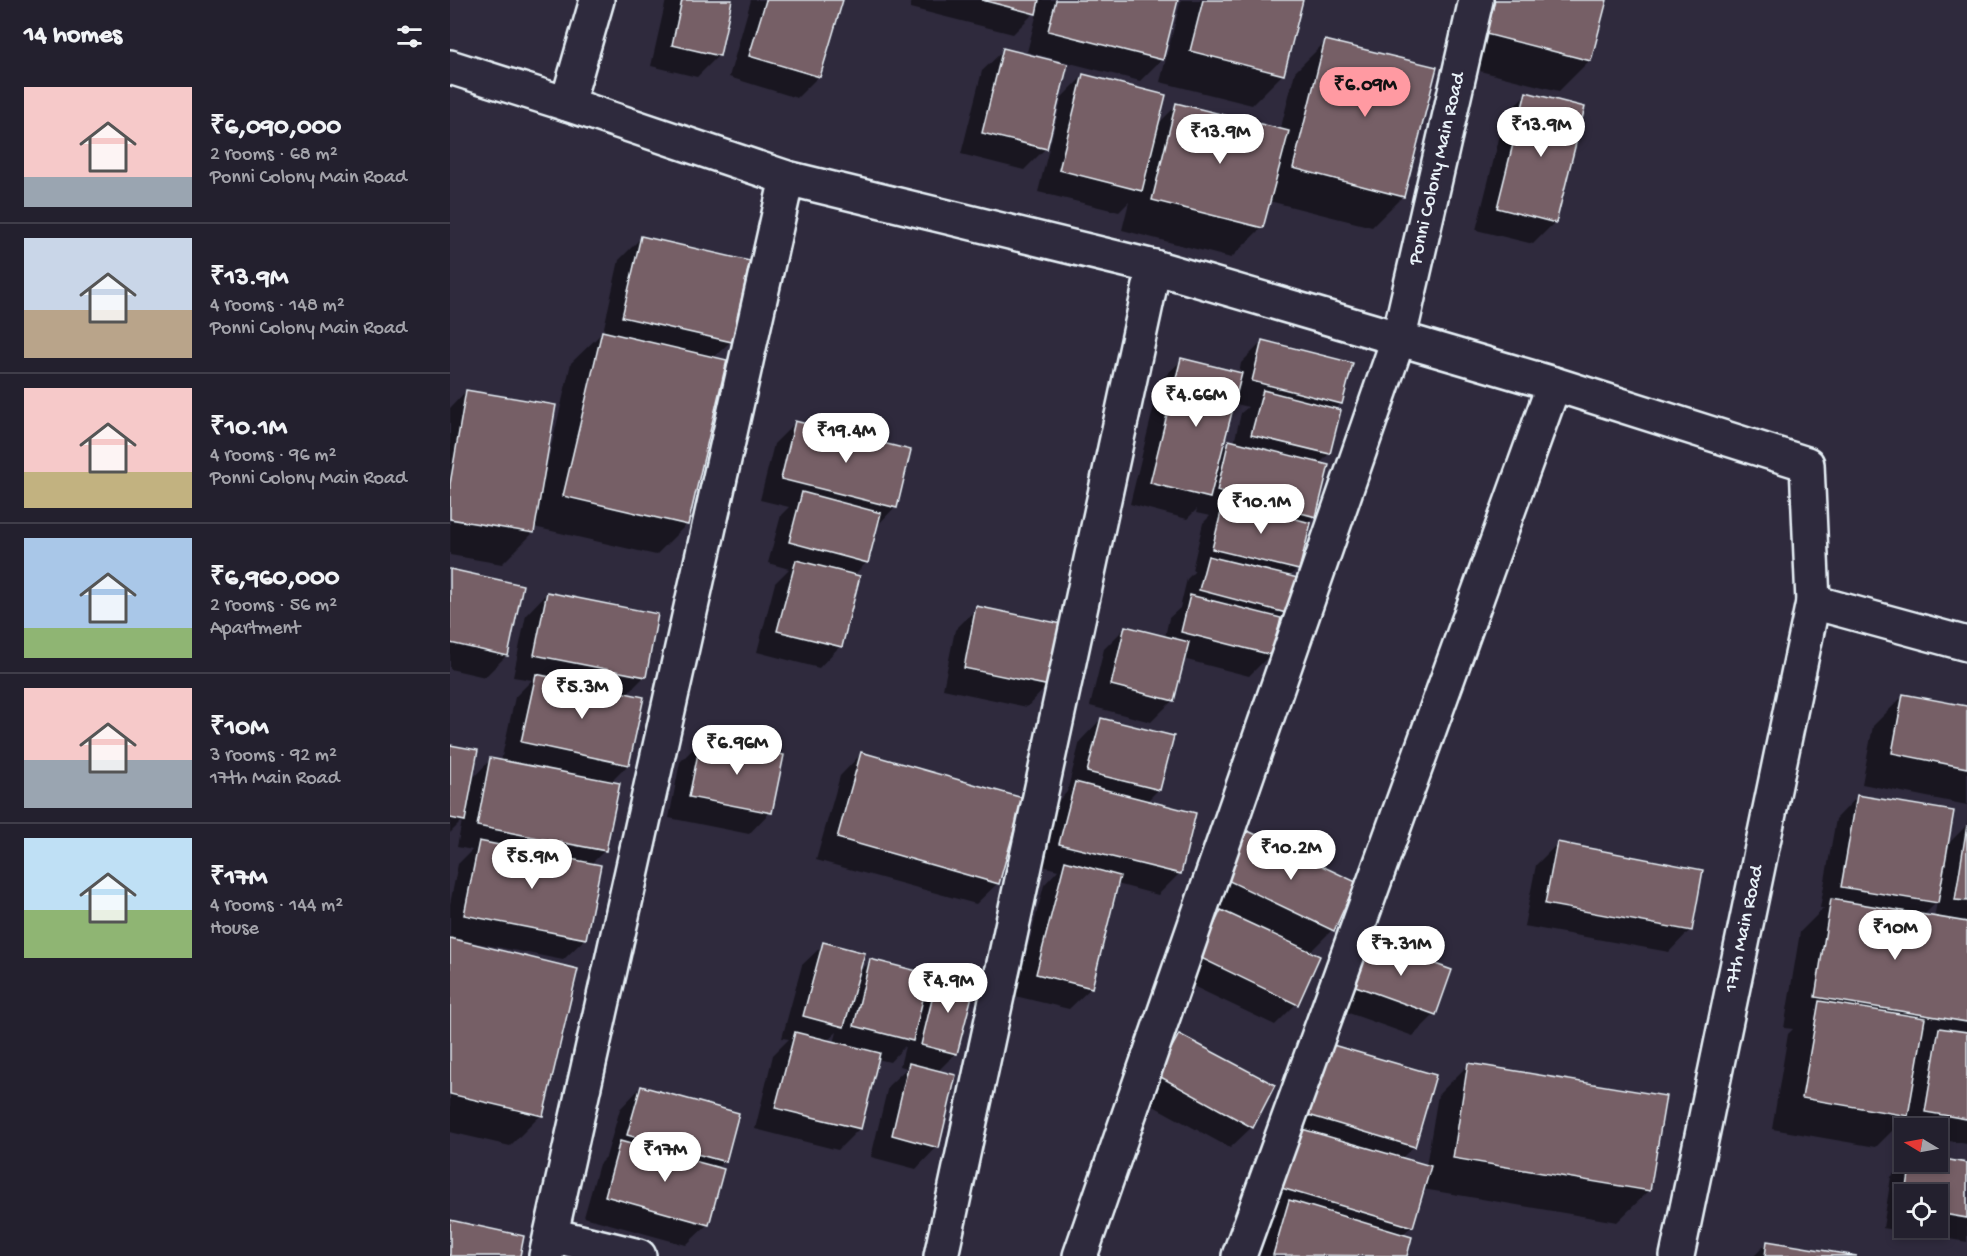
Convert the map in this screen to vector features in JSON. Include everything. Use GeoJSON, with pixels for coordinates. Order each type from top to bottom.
{"type":"FeatureCollection","features":[{"type":"Feature","properties":{"kind":"street"},"geometry":{"type":"LineString","coordinates":[[567,104],[597,0]]}},
{"type":"Feature","properties":{"kind":"street","name":"Ponni Colony Main Road"},"geometry":{"type":"LineString","coordinates":[[1080,1256],[1399,337],[1476,0]]}},
{"type":"Feature","properties":{"kind":"street"},"geometry":{"type":"LineString","coordinates":[[450,67],[787,178],[1154,267],[1554,384],[1239,1256]]}},
{"type":"Feature","properties":{"kind":"street"},"geometry":{"type":"LineString","coordinates":[[639,1256],[549,1245],[787,178]]}},
{"type":"Feature","properties":{"kind":"street"},"geometry":{"type":"LineString","coordinates":[[941,1256],[1154,267]]}},
{"type":"Feature","properties":{"kind":"street","name":"17th Main Road"},"geometry":{"type":"LineString","coordinates":[[1554,384],[1807,464],[1813,602],[1677,1256]]}},
{"type":"Feature","properties":{"kind":"street"},"geometry":{"type":"LineString","coordinates":[[1813,602],[1967,644]]}},
{"type":"Feature","properties":{"kind":"building"},"geometry":{"type":"Polygon","coordinates":[[[682,0],[732,0],[720,56],[672,45],[682,0]]]}},
{"type":"Feature","properties":{"kind":"building"},"geometry":{"type":"Polygon","coordinates":[[[766,0],[843,0],[820,77],[749,56],[766,0]]]}},
{"type":"Feature","properties":{"kind":"building"},"geometry":{"type":"Polygon","coordinates":[[[982,0],[1039,0],[1036,14],[982,0]]]}},
{"type":"Feature","properties":{"kind":"building"},"geometry":{"type":"Polygon","coordinates":[[[1056,0],[1178,0],[1163,60],[1048,31],[1056,0]]]}},
{"type":"Feature","properties":{"kind":"building"},"geometry":{"type":"Polygon","coordinates":[[[1203,0],[1303,0],[1284,75],[1190,51],[1203,0]]]}},
{"type":"Feature","properties":{"kind":"building"},"geometry":{"type":"Polygon","coordinates":[[[1495,0],[1607,0],[1591,61],[1486,34],[1495,0]]]}},
{"type":"Feature","properties":{"kind":"building"},"geometry":{"type":"Polygon","coordinates":[[[1325,40],[1437,67],[1404,197],[1293,168],[1325,40]]]}},
{"type":"Feature","properties":{"kind":"building"},"geometry":{"type":"Polygon","coordinates":[[[1003,48],[1068,64],[1047,149],[982,133],[1003,48]]]}},
{"type":"Feature","properties":{"kind":"building"},"geometry":{"type":"Polygon","coordinates":[[[1083,74],[1166,95],[1142,191],[1059,170],[1083,74]]]}},
{"type":"Feature","properties":{"kind":"building"},"geometry":{"type":"Polygon","coordinates":[[[1526,92],[1585,107],[1556,223],[1497,208],[1526,92]]]}},
{"type":"Feature","properties":{"kind":"building"},"geometry":{"type":"Polygon","coordinates":[[[1176,103],[1289,131],[1263,228],[1152,200],[1176,103]]]}},
{"type":"Feature","properties":{"kind":"building"},"geometry":{"type":"Polygon","coordinates":[[[641,236],[750,261],[732,342],[622,317],[641,236]]]}},
{"type":"Feature","properties":{"kind":"building"},"geometry":{"type":"Polygon","coordinates":[[[602,331],[727,360],[688,525],[563,496],[602,331]]]}},
{"type":"Feature","properties":{"kind":"building"},"geometry":{"type":"Polygon","coordinates":[[[1262,340],[1353,363],[1342,404],[1252,381],[1262,340]]]}},
{"type":"Feature","properties":{"kind":"building"},"geometry":{"type":"Polygon","coordinates":[[[1181,358],[1242,373],[1210,498],[1150,483],[1181,358]]]}},
{"type":"Feature","properties":{"kind":"building"},"geometry":{"type":"Polygon","coordinates":[[[466,390],[556,405],[534,533],[450,519],[450,484],[466,390]]]}},
{"type":"Feature","properties":{"kind":"building"},"geometry":{"type":"Polygon","coordinates":[[[1263,390],[1341,410],[1330,454],[1251,435],[1263,390]]]}},
{"type":"Feature","properties":{"kind":"building"},"geometry":{"type":"Polygon","coordinates":[[[795,421],[911,450],[897,508],[781,479],[795,421]]]}},
{"type":"Feature","properties":{"kind":"building"},"geometry":{"type":"Polygon","coordinates":[[[1229,440],[1329,465],[1316,517],[1217,491],[1229,440]]]}},
{"type":"Feature","properties":{"kind":"building"},"geometry":{"type":"Polygon","coordinates":[[[802,492],[881,513],[868,563],[789,542],[802,492]]]}},
{"type":"Feature","properties":{"kind":"building"},"geometry":{"type":"Polygon","coordinates":[[[1224,500],[1311,523],[1299,570],[1212,549],[1224,500]]]}},
{"type":"Feature","properties":{"kind":"building"},"geometry":{"type":"Polygon","coordinates":[[[1208,556],[1298,578],[1290,614],[1199,590],[1208,556]]]}},
{"type":"Feature","properties":{"kind":"building"},"geometry":{"type":"Polygon","coordinates":[[[796,560],[860,576],[842,647],[777,631],[796,560]]]}},
{"type":"Feature","properties":{"kind":"building"},"geometry":{"type":"Polygon","coordinates":[[[450,569],[523,585],[508,656],[450,643],[450,569]]]}},
{"type":"Feature","properties":{"kind":"building"},"geometry":{"type":"Polygon","coordinates":[[[547,592],[658,614],[646,677],[534,655],[547,592]]]}},
{"type":"Feature","properties":{"kind":"building"},"geometry":{"type":"Polygon","coordinates":[[[1190,595],[1281,618],[1272,655],[1181,632],[1190,595]]]}},
{"type":"Feature","properties":{"kind":"building"},"geometry":{"type":"Polygon","coordinates":[[[976,606],[1062,624],[1050,686],[964,668],[976,606]]]}},
{"type":"Feature","properties":{"kind":"building"},"geometry":{"type":"Polygon","coordinates":[[[1125,626],[1189,642],[1174,701],[1111,685],[1125,626]]]}},
{"type":"Feature","properties":{"kind":"building"},"geometry":{"type":"Polygon","coordinates":[[[536,674],[644,697],[629,765],[521,742],[536,674]]]}},
{"type":"Feature","properties":{"kind":"building"},"geometry":{"type":"Polygon","coordinates":[[[1903,694],[1967,706],[1967,768],[1892,753],[1903,694]]]}},
{"type":"Feature","properties":{"kind":"building"},"geometry":{"type":"Polygon","coordinates":[[[1101,718],[1174,736],[1160,790],[1087,772],[1101,718]]]}},
{"type":"Feature","properties":{"kind":"building"},"geometry":{"type":"Polygon","coordinates":[[[701,739],[784,755],[772,813],[689,797],[701,739]]]}},
{"type":"Feature","properties":{"kind":"building"},"geometry":{"type":"Polygon","coordinates":[[[450,745],[478,750],[465,821],[450,818],[450,745]]]}},
{"type":"Feature","properties":{"kind":"building"},"geometry":{"type":"Polygon","coordinates":[[[861,752],[1023,798],[999,884],[837,838],[861,752]]]}},
{"type":"Feature","properties":{"kind":"building"},"geometry":{"type":"Polygon","coordinates":[[[490,758],[620,783],[606,851],[477,826],[490,758]]]}},
{"type":"Feature","properties":{"kind":"building"},"geometry":{"type":"Polygon","coordinates":[[[1075,782],[1196,813],[1181,874],[1059,844],[1075,782]]]}},
{"type":"Feature","properties":{"kind":"building"},"geometry":{"type":"Polygon","coordinates":[[[1857,795],[1954,811],[1938,903],[1841,887],[1857,795]]]}},
{"type":"Feature","properties":{"kind":"building"},"geometry":{"type":"Polygon","coordinates":[[[1967,825],[1967,901],[1955,900],[1967,825]]]}},
{"type":"Feature","properties":{"kind":"building"},"geometry":{"type":"Polygon","coordinates":[[[1248,831],[1356,882],[1334,931],[1225,879],[1248,831]]]}},
{"type":"Feature","properties":{"kind":"building"},"geometry":{"type":"Polygon","coordinates":[[[479,841],[601,865],[586,939],[464,915],[479,841]]]}},
{"type":"Feature","properties":{"kind":"building"},"geometry":{"type":"Polygon","coordinates":[[[1557,842],[1703,870],[1692,931],[1545,904],[1557,842]]]}},
{"type":"Feature","properties":{"kind":"building"},"geometry":{"type":"Polygon","coordinates":[[[1065,861],[1120,876],[1092,988],[1036,974],[1065,861]]]}},
{"type":"Feature","properties":{"kind":"building"},"geometry":{"type":"Polygon","coordinates":[[[1831,899],[1967,922],[1967,1022],[1815,997],[1831,899]]]}},
{"type":"Feature","properties":{"kind":"building"},"geometry":{"type":"Polygon","coordinates":[[[1221,910],[1320,956],[1298,1005],[1199,957],[1221,910]]]}},
{"type":"Feature","properties":{"kind":"building"},"geometry":{"type":"Polygon","coordinates":[[[450,938],[578,969],[543,1116],[450,1094],[450,938]]]}},
{"type":"Feature","properties":{"kind":"building"},"geometry":{"type":"Polygon","coordinates":[[[1366,939],[1452,970],[1436,1015],[1350,984],[1366,939]]]}},
{"type":"Feature","properties":{"kind":"building"},"geometry":{"type":"Polygon","coordinates":[[[823,942],[865,953],[844,1027],[803,1016],[823,942]]]}},
{"type":"Feature","properties":{"kind":"building"},"geometry":{"type":"Polygon","coordinates":[[[870,959],[929,974],[913,1041],[854,1026],[870,959]]]}},
{"type":"Feature","properties":{"kind":"building"},"geometry":{"type":"Polygon","coordinates":[[[938,975],[975,984],[957,1054],[921,1045],[938,975]]]}},
{"type":"Feature","properties":{"kind":"building"},"geometry":{"type":"Polygon","coordinates":[[[1819,1001],[1925,1018],[1908,1116],[1802,1098],[1819,1001]]]}},
{"type":"Feature","properties":{"kind":"building"},"geometry":{"type":"Polygon","coordinates":[[[1939,1028],[1967,1032],[1967,1119],[1925,1112],[1939,1028]]]}},
{"type":"Feature","properties":{"kind":"building"},"geometry":{"type":"Polygon","coordinates":[[[795,1032],[880,1053],[861,1129],[775,1108],[795,1032]]]}},
{"type":"Feature","properties":{"kind":"building"},"geometry":{"type":"Polygon","coordinates":[[[1179,1034],[1275,1085],[1253,1128],[1157,1075],[1179,1034]]]}},
{"type":"Feature","properties":{"kind":"building"},"geometry":{"type":"Polygon","coordinates":[[[1326,1043],[1436,1075],[1415,1147],[1305,1114],[1326,1043]]]}},
{"type":"Feature","properties":{"kind":"building"},"geometry":{"type":"Polygon","coordinates":[[[909,1063],[956,1075],[939,1148],[892,1135],[909,1063]]]}},
{"type":"Feature","properties":{"kind":"building"},"geometry":{"type":"Polygon","coordinates":[[[1468,1063],[1666,1096],[1650,1191],[1453,1158],[1468,1063]]]}},
{"type":"Feature","properties":{"kind":"building"},"geometry":{"type":"Polygon","coordinates":[[[641,1086],[739,1113],[726,1162],[627,1135],[641,1086]]]}},
{"type":"Feature","properties":{"kind":"building"},"geometry":{"type":"Polygon","coordinates":[[[1295,1127],[1431,1166],[1413,1227],[1278,1187],[1295,1127]]]}},
{"type":"Feature","properties":{"kind":"building"},"geometry":{"type":"Polygon","coordinates":[[[620,1141],[724,1169],[709,1225],[605,1196],[620,1141]]]}},
{"type":"Feature","properties":{"kind":"building"},"geometry":{"type":"Polygon","coordinates":[[[1948,1160],[1967,1163],[1967,1218],[1948,1215],[1948,1184],[1908,1184],[1909,1172],[1948,1172],[1948,1160]]]}},
{"type":"Feature","properties":{"kind":"building"},"geometry":{"type":"Polygon","coordinates":[[[1289,1200],[1412,1237],[1407,1256],[1273,1255],[1289,1200]]]}},
{"type":"Feature","properties":{"kind":"building"},"geometry":{"type":"Polygon","coordinates":[[[450,1220],[524,1236],[520,1256],[450,1256],[450,1220]]]}},
{"type":"Feature","properties":{"kind":"building"},"geometry":{"type":"Polygon","coordinates":[[[1767,1241],[1857,1256],[1765,1256],[1767,1241]]]}}]}
